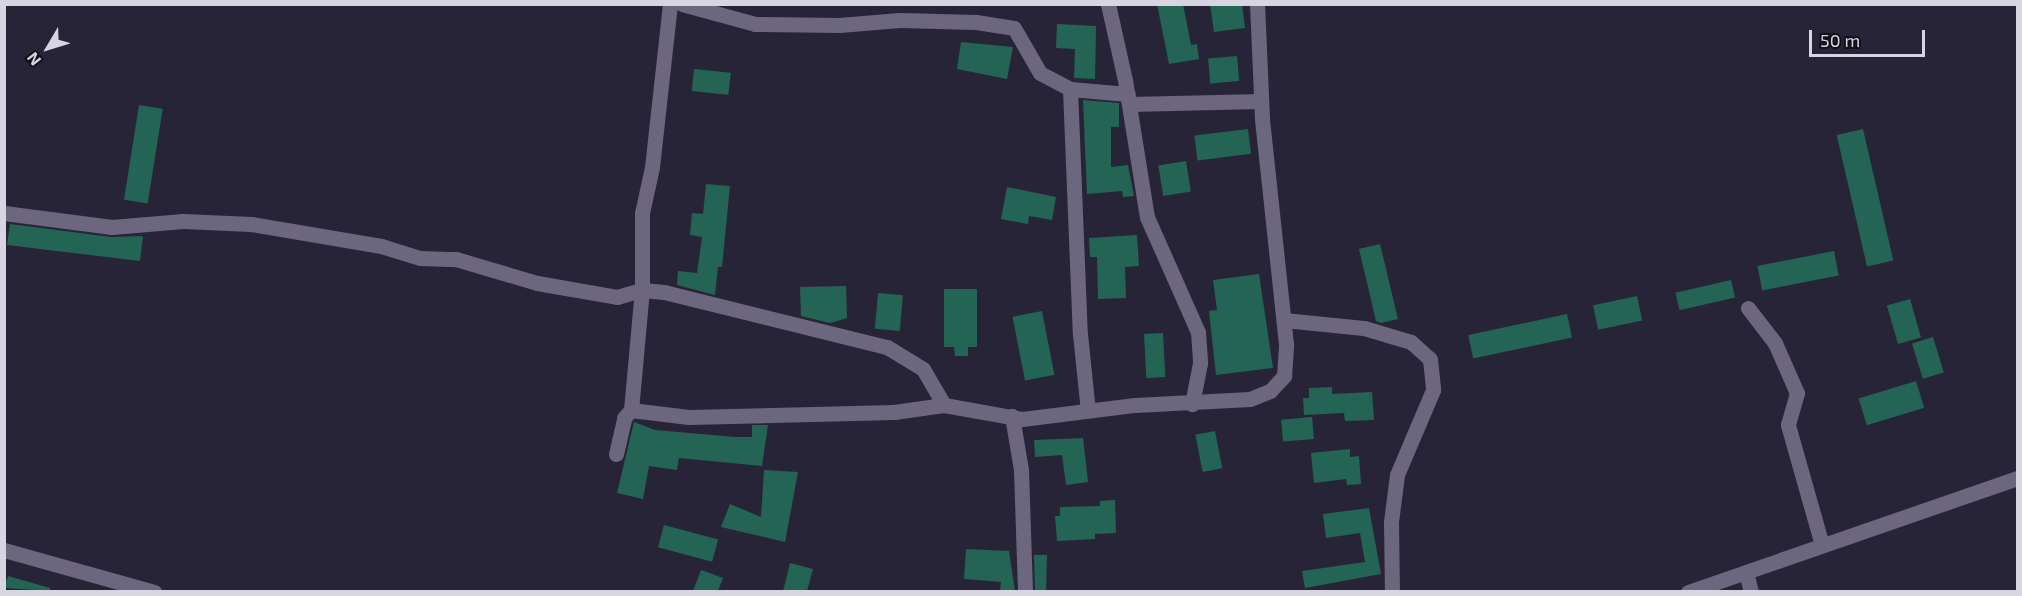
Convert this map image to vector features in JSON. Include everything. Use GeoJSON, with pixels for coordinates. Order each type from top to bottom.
{"type":"FeatureCollection","features":[{"type":"Feature","properties":{"kind":"street"},"geometry":{"type":"LineString","coordinates":[[616,454],[624,418],[631,410],[642,290],[642,213],[652,167],[670,4]]}},
{"type":"Feature","properties":{"kind":"street"},"geometry":{"type":"LineString","coordinates":[[682,4],[755,24],[839,25],[900,20],[1005,24],[1014,28],[1040,74],[1070,89],[1128,99],[1261,101]]}},
{"type":"Feature","properties":{"kind":"street"},"geometry":{"type":"LineString","coordinates":[[1108,4],[1128,99],[1147,217],[1198,332],[1200,363],[1192,405]]}},
{"type":"Feature","properties":{"kind":"street"},"geometry":{"type":"LineString","coordinates":[[631,410],[689,417],[894,411],[944,405],[1022,419],[1135,405],[1192,405],[1258,398],[1276,387],[1284,376],[1286,365],[1284,320],[1261,101],[1257,4]]}},
{"type":"Feature","properties":{"kind":"street"},"geometry":{"type":"LineString","coordinates":[[1070,89],[1080,334],[1088,411]]}},
{"type":"Feature","properties":{"kind":"street"},"geometry":{"type":"LineString","coordinates":[[4,213],[112,227],[183,221],[251,224],[381,246],[420,258],[456,259],[537,283],[617,297],[642,290],[752,312],[887,347],[923,369],[944,405]]}},
{"type":"Feature","properties":{"kind":"street"},"geometry":{"type":"LineString","coordinates":[[1748,308],[1775,343],[1797,393],[1788,425],[1822,545]]}},
{"type":"Feature","properties":{"kind":"street"},"geometry":{"type":"LineString","coordinates":[[1284,320],[1364,328],[1411,342],[1430,359],[1433,390],[1397,475],[1390,522],[1392,591]]}},
{"type":"Feature","properties":{"kind":"street"},"geometry":{"type":"LineString","coordinates":[[1012,416],[1021,470],[1025,591]]}},
{"type":"Feature","properties":{"kind":"street"},"geometry":{"type":"LineString","coordinates":[[1688,591],[2018,478]]}},
{"type":"Feature","properties":{"kind":"street"},"geometry":{"type":"LineString","coordinates":[[4,550],[154,591]]}},
{"type":"Feature","properties":{"kind":"street"},"geometry":{"type":"LineString","coordinates":[[1746,572],[1751,591]]}},
{"type":"Feature","properties":{"kind":"building"},"geometry":{"type":"Polygon","coordinates":[[[1157,4],[1183,4],[1191,45],[1197,44],[1199,59],[1169,64],[1157,4]]]}},
{"type":"Feature","properties":{"kind":"building"},"geometry":{"type":"Polygon","coordinates":[[[1210,4],[1242,4],[1245,28],[1214,32],[1210,4]]]}},
{"type":"Feature","properties":{"kind":"building"},"geometry":{"type":"Polygon","coordinates":[[[1057,24],[1096,26],[1095,79],[1074,78],[1075,49],[1056,48],[1057,24]]]}},
{"type":"Feature","properties":{"kind":"building"},"geometry":{"type":"Polygon","coordinates":[[[961,42],[1013,47],[1007,79],[957,69],[961,42]]]}},
{"type":"Feature","properties":{"kind":"building"},"geometry":{"type":"Polygon","coordinates":[[[1237,56],[1239,81],[1210,83],[1208,59],[1237,56]]]}},
{"type":"Feature","properties":{"kind":"building"},"geometry":{"type":"Polygon","coordinates":[[[694,69],[731,73],[728,95],[692,91],[694,69]]]}},
{"type":"Feature","properties":{"kind":"building"},"geometry":{"type":"Polygon","coordinates":[[[1083,100],[1119,103],[1119,127],[1111,127],[1111,167],[1128,165],[1134,196],[1123,197],[1122,191],[1087,194],[1083,100]]]}},
{"type":"Feature","properties":{"kind":"building"},"geometry":{"type":"Polygon","coordinates":[[[139,105],[163,109],[148,204],[124,200],[139,105]]]}},
{"type":"Feature","properties":{"kind":"building"},"geometry":{"type":"Polygon","coordinates":[[[1248,129],[1251,154],[1197,160],[1194,136],[1248,129]]]}},
{"type":"Feature","properties":{"kind":"building"},"geometry":{"type":"Polygon","coordinates":[[[1863,129],[1893,261],[1867,267],[1837,135],[1863,129]]]}},
{"type":"Feature","properties":{"kind":"building"},"geometry":{"type":"Polygon","coordinates":[[[1186,161],[1191,192],[1163,196],[1158,165],[1186,161]]]}},
{"type":"Feature","properties":{"kind":"building"},"geometry":{"type":"Polygon","coordinates":[[[706,184],[730,186],[722,267],[718,267],[715,295],[677,285],[678,271],[697,273],[702,237],[690,235],[692,213],[703,214],[706,184]]]}},
{"type":"Feature","properties":{"kind":"building"},"geometry":{"type":"Polygon","coordinates":[[[1007,187],[1056,197],[1052,220],[1029,216],[1028,224],[1001,219],[1007,187]]]}},
{"type":"Feature","properties":{"kind":"building"},"geometry":{"type":"Polygon","coordinates":[[[10,224],[111,237],[143,236],[140,261],[7,245],[10,224]]]}},
{"type":"Feature","properties":{"kind":"building"},"geometry":{"type":"Polygon","coordinates":[[[1137,235],[1139,266],[1125,267],[1126,298],[1098,299],[1097,257],[1090,257],[1089,238],[1137,235]]]}},
{"type":"Feature","properties":{"kind":"building"},"geometry":{"type":"Polygon","coordinates":[[[1380,244],[1398,319],[1381,323],[1376,321],[1359,249],[1380,244]]]}},
{"type":"Feature","properties":{"kind":"building"},"geometry":{"type":"Polygon","coordinates":[[[1834,251],[1839,276],[1762,290],[1757,266],[1834,251]]]}},
{"type":"Feature","properties":{"kind":"building"},"geometry":{"type":"Polygon","coordinates":[[[1259,274],[1273,368],[1216,375],[1209,311],[1217,310],[1213,280],[1259,274]]]}},
{"type":"Feature","properties":{"kind":"building"},"geometry":{"type":"Polygon","coordinates":[[[1731,280],[1735,298],[1680,310],[1675,293],[1731,280]]]}},
{"type":"Feature","properties":{"kind":"building"},"geometry":{"type":"Polygon","coordinates":[[[846,286],[847,318],[830,323],[801,316],[800,287],[846,286]]]}},
{"type":"Feature","properties":{"kind":"building"},"geometry":{"type":"Polygon","coordinates":[[[944,289],[977,289],[977,347],[968,347],[968,356],[955,356],[954,347],[944,347],[944,289]]]}},
{"type":"Feature","properties":{"kind":"building"},"geometry":{"type":"Polygon","coordinates":[[[878,293],[903,295],[900,331],[875,329],[878,293]]]}},
{"type":"Feature","properties":{"kind":"building"},"geometry":{"type":"Polygon","coordinates":[[[1637,296],[1642,320],[1598,330],[1593,305],[1637,296]]]}},
{"type":"Feature","properties":{"kind":"building"},"geometry":{"type":"Polygon","coordinates":[[[1910,299],[1921,337],[1898,344],[1887,306],[1910,299]]]}},
{"type":"Feature","properties":{"kind":"building"},"geometry":{"type":"Polygon","coordinates":[[[1042,311],[1054,375],[1025,381],[1013,317],[1042,311]]]}},
{"type":"Feature","properties":{"kind":"building"},"geometry":{"type":"Polygon","coordinates":[[[1567,314],[1572,337],[1473,358],[1468,335],[1567,314]]]}},
{"type":"Feature","properties":{"kind":"building"},"geometry":{"type":"Polygon","coordinates":[[[1163,333],[1165,377],[1146,378],[1144,334],[1163,333]]]}},
{"type":"Feature","properties":{"kind":"building"},"geometry":{"type":"Polygon","coordinates":[[[1933,337],[1944,372],[1923,379],[1912,343],[1933,337]]]}},
{"type":"Feature","properties":{"kind":"building"},"geometry":{"type":"Polygon","coordinates":[[[1916,381],[1924,408],[1867,425],[1859,399],[1916,381]]]}},
{"type":"Feature","properties":{"kind":"building"},"geometry":{"type":"Polygon","coordinates":[[[1332,387],[1332,394],[1372,392],[1374,420],[1345,421],[1344,413],[1304,415],[1303,398],[1309,398],[1309,388],[1332,387]]]}},
{"type":"Feature","properties":{"kind":"building"},"geometry":{"type":"Polygon","coordinates":[[[1312,417],[1314,439],[1283,442],[1281,420],[1312,417]]]}},
{"type":"Feature","properties":{"kind":"building"},"geometry":{"type":"Polygon","coordinates":[[[634,422],[655,430],[735,437],[752,437],[752,425],[768,425],[762,466],[679,458],[677,470],[649,466],[643,499],[617,493],[634,422]]]}},
{"type":"Feature","properties":{"kind":"building"},"geometry":{"type":"Polygon","coordinates":[[[1215,431],[1222,468],[1203,472],[1195,435],[1215,431]]]}},
{"type":"Feature","properties":{"kind":"building"},"geometry":{"type":"Polygon","coordinates":[[[1083,438],[1088,482],[1066,485],[1062,455],[1035,457],[1034,440],[1083,438]]]}},
{"type":"Feature","properties":{"kind":"building"},"geometry":{"type":"Polygon","coordinates":[[[1350,449],[1350,457],[1359,456],[1361,484],[1347,485],[1346,479],[1314,483],[1311,453],[1350,449]]]}},
{"type":"Feature","properties":{"kind":"building"},"geometry":{"type":"Polygon","coordinates":[[[764,470],[798,472],[785,542],[721,527],[730,504],[761,517],[764,470]]]}},
{"type":"Feature","properties":{"kind":"building"},"geometry":{"type":"Polygon","coordinates":[[[1115,500],[1116,533],[1095,534],[1095,539],[1057,541],[1055,516],[1060,516],[1060,507],[1100,506],[1100,501],[1115,500]]]}},
{"type":"Feature","properties":{"kind":"building"},"geometry":{"type":"Polygon","coordinates":[[[1369,508],[1381,574],[1305,588],[1302,571],[1365,562],[1360,533],[1326,538],[1323,514],[1369,508]]]}},
{"type":"Feature","properties":{"kind":"building"},"geometry":{"type":"Polygon","coordinates":[[[664,525],[718,539],[712,562],[658,547],[664,525]]]}},
{"type":"Feature","properties":{"kind":"building"},"geometry":{"type":"Polygon","coordinates":[[[966,549],[1009,551],[1015,591],[1000,591],[1001,582],[964,579],[966,549]]]}},
{"type":"Feature","properties":{"kind":"building"},"geometry":{"type":"Polygon","coordinates":[[[1034,555],[1047,555],[1046,591],[1035,591],[1034,555]]]}},
{"type":"Feature","properties":{"kind":"building"},"geometry":{"type":"Polygon","coordinates":[[[790,563],[813,569],[807,591],[783,591],[790,563]]]}},
{"type":"Feature","properties":{"kind":"building"},"geometry":{"type":"Polygon","coordinates":[[[701,570],[723,578],[718,591],[693,591],[701,570]]]}},
{"type":"Feature","properties":{"kind":"building"},"geometry":{"type":"Polygon","coordinates":[[[8,576],[50,588],[50,591],[4,588],[8,576]]]}}]}
